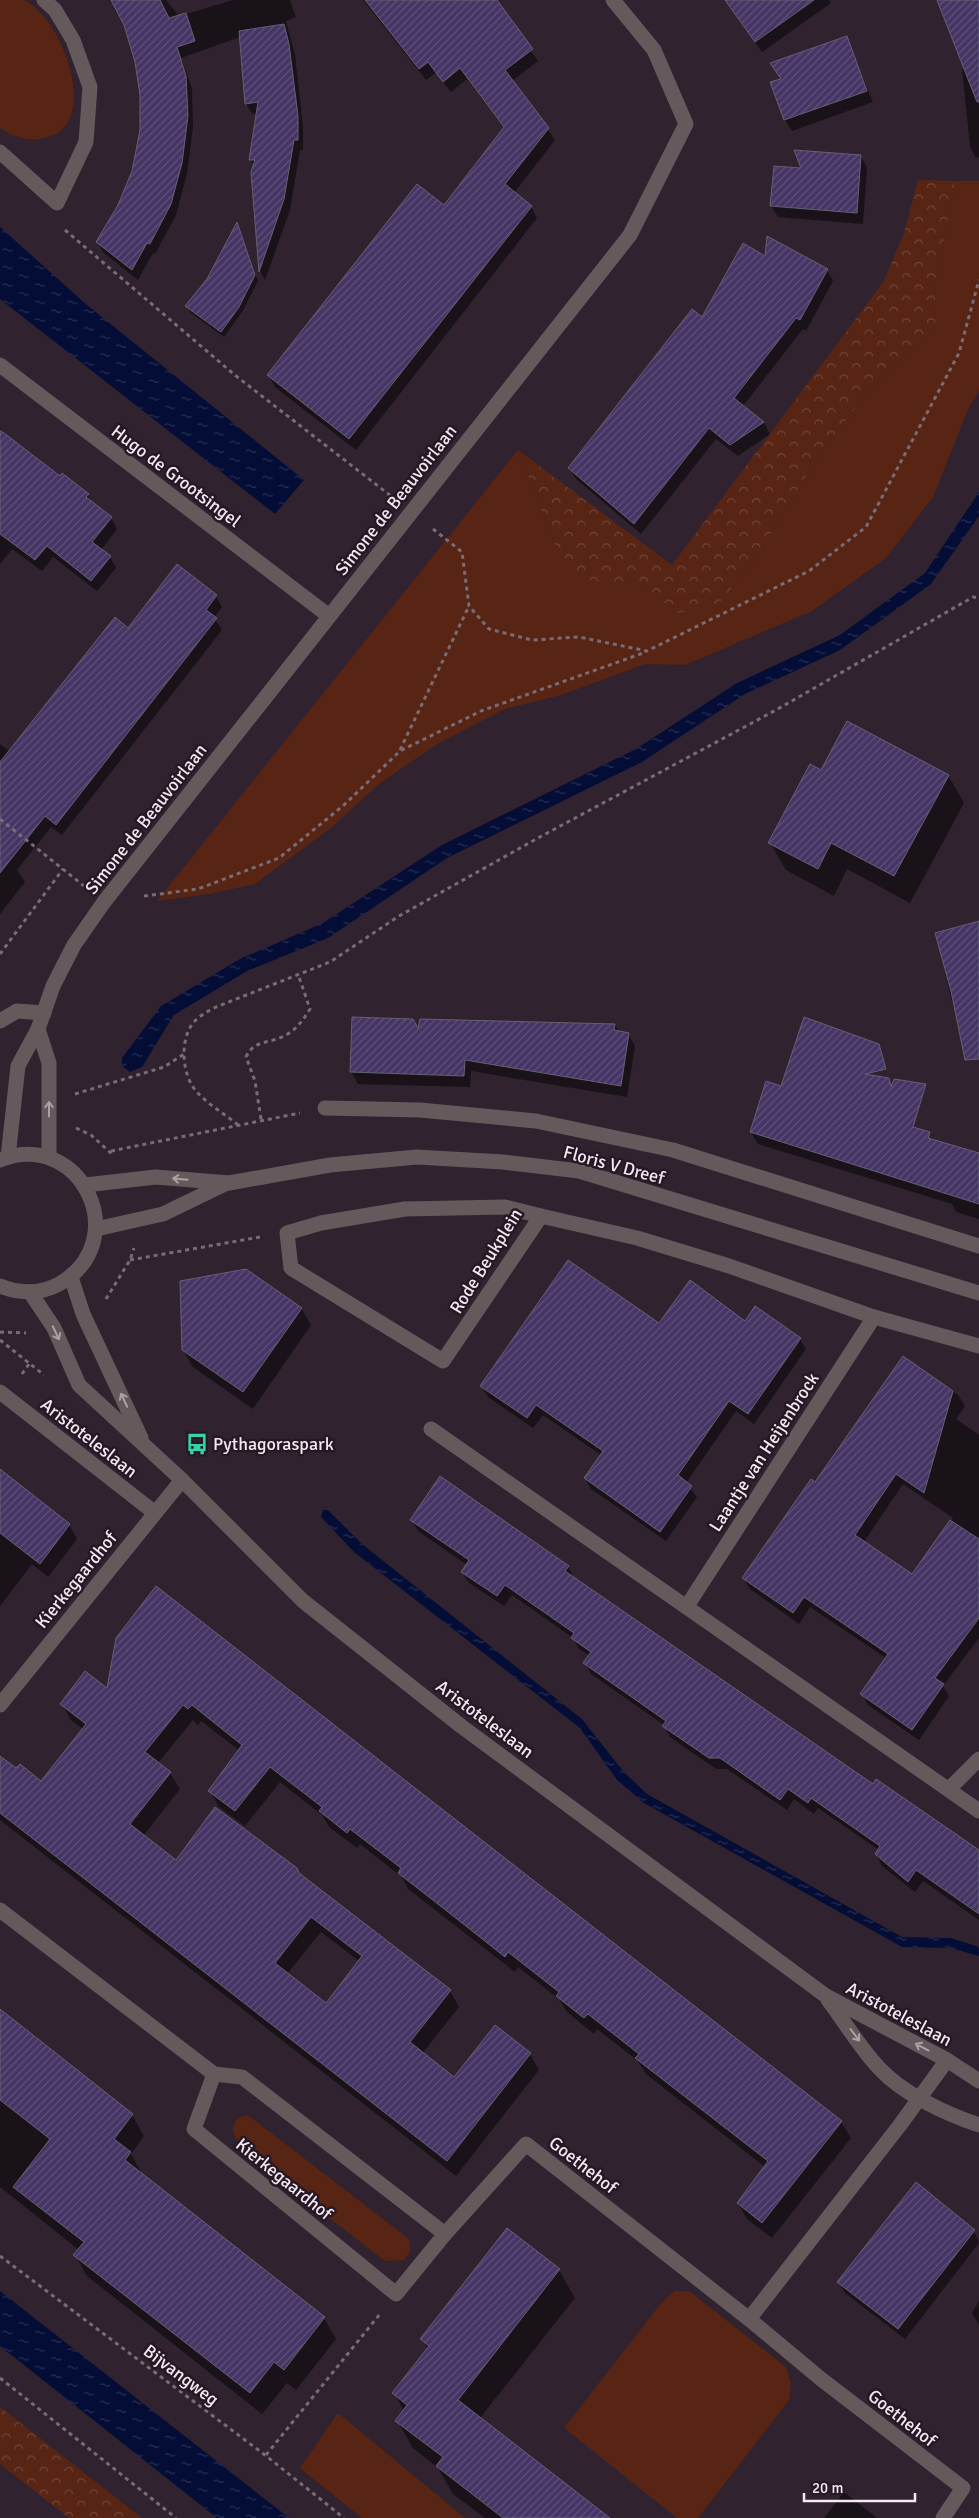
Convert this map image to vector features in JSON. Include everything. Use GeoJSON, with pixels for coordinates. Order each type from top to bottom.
{"type":"FeatureCollection","features":[{"type":"Feature","properties":{"kind":"street"},"geometry":{"type":"LineString","coordinates":[[0,152],[57,203],[86,142],[90,87],[73,40],[55,10],[44,0]]}},
{"type":"Feature","properties":{"kind":"street","name":"Simone de Beauvoirlaan"},"geometry":{"type":"LineString","coordinates":[[4,1158],[18,1066],[38,1029],[54,986],[74,945],[104,902],[630,235],[686,124],[654,50],[613,0]]}},
{"type":"Feature","properties":{"kind":"street","name":"Hugo de Grootsingel"},"geometry":{"type":"LineString","coordinates":[[0,365],[329,616]]}},
{"type":"Feature","properties":{"kind":"street"},"geometry":{"type":"LineString","coordinates":[[0,1021],[17,1011],[44,1012]]}},
{"type":"Feature","properties":{"kind":"street"},"geometry":{"type":"LineString","coordinates":[[38,1029],[49,1063],[49,1158]]}},
{"type":"Feature","properties":{"kind":"street","name":"Floris V Dreef"},"geometry":{"type":"LineString","coordinates":[[325,1108],[420,1110],[536,1120],[673,1150],[979,1246]]}},
{"type":"Feature","properties":{"kind":"street"},"geometry":{"type":"LineString","coordinates":[[0,1286],[10,1290],[30,1292],[51,1288],[71,1277],[88,1256],[96,1229],[94,1206],[85,1185],[70,1168],[49,1158],[29,1154],[4,1158]]}},
{"type":"Feature","properties":{"kind":"street","name":"Floris V Dreef"},"geometry":{"type":"LineString","coordinates":[[85,1185],[156,1177],[228,1183],[330,1165],[417,1157],[503,1162],[579,1171],[979,1293]]}},
{"type":"Feature","properties":{"kind":"street","name":"Floris V Dreef"},"geometry":{"type":"LineString","coordinates":[[96,1229],[163,1214],[228,1183]]}},
{"type":"Feature","properties":{"kind":"street","name":"Rode Beukplein"},"geometry":{"type":"LineString","coordinates":[[505,1207],[541,1216],[443,1361],[292,1268],[286,1233],[322,1223],[405,1209],[505,1207]]}},
{"type":"Feature","properties":{"kind":"street"},"geometry":{"type":"LineString","coordinates":[[541,1216],[637,1238],[729,1266],[874,1318],[979,1346]]}},
{"type":"Feature","properties":{"kind":"street","name":"Aristoteleslaan"},"geometry":{"type":"LineString","coordinates":[[71,1277],[83,1314],[144,1444]]}},
{"type":"Feature","properties":{"kind":"street","name":"Aristoteleslaan"},"geometry":{"type":"LineString","coordinates":[[30,1292],[54,1328],[79,1385],[182,1480],[303,1601],[469,1732],[826,1996],[947,2060],[979,2081]]}},
{"type":"Feature","properties":{"kind":"street","name":"Laantje van Heijenbrock"},"geometry":{"type":"LineString","coordinates":[[687,1606],[874,1318]]}},
{"type":"Feature","properties":{"kind":"street","name":"Aristoteleslaan"},"geometry":{"type":"LineString","coordinates":[[0,1392],[155,1513]]}},
{"type":"Feature","properties":{"kind":"street"},"geometry":{"type":"LineString","coordinates":[[431,1430],[979,1810]]}},
{"type":"Feature","properties":{"kind":"street","name":"Kierkegaardhof"},"geometry":{"type":"LineString","coordinates":[[0,1705],[182,1480]]}},
{"type":"Feature","properties":{"kind":"street"},"geometry":{"type":"LineString","coordinates":[[949,1789],[979,1759]]}},
{"type":"Feature","properties":{"kind":"street"},"geometry":{"type":"LineString","coordinates":[[0,1910],[214,2074],[242,2077],[445,2234]]}},
{"type":"Feature","properties":{"kind":"street","name":"Aristoteleslaan"},"geometry":{"type":"LineString","coordinates":[[826,1996],[879,2069],[920,2099],[953,2117],[979,2125]]}},
{"type":"Feature","properties":{"kind":"street"},"geometry":{"type":"LineString","coordinates":[[750,2319],[920,2099],[947,2060]]}},
{"type":"Feature","properties":{"kind":"street","name":"Kierkegaardhof"},"geometry":{"type":"LineString","coordinates":[[214,2074],[194,2129],[396,2294]]}},
{"type":"Feature","properties":{"kind":"street","name":"Goethehof"},"geometry":{"type":"LineString","coordinates":[[396,2294],[445,2234],[526,2144],[750,2319],[821,2379],[963,2488],[943,2518]]}},
{"type":"Feature","properties":{"kind":"path"},"geometry":{"type":"LineString","coordinates":[[57,203],[64,229],[146,301],[236,376],[462,552],[469,606],[400,751]]}},
{"type":"Feature","properties":{"kind":"path"},"geometry":{"type":"LineString","coordinates":[[0,820],[104,902],[198,889],[279,858],[344,805],[400,751],[480,711],[647,652],[809,571],[866,527],[959,353],[979,280]]}},
{"type":"Feature","properties":{"kind":"path"},"geometry":{"type":"LineString","coordinates":[[238,1125],[195,1090],[186,1071],[184,1054],[187,1038],[193,1023],[204,1014],[216,1007],[330,962],[399,916],[538,838],[776,710],[973,597],[979,598]]}},
{"type":"Feature","properties":{"kind":"path"},"geometry":{"type":"LineString","coordinates":[[469,606],[489,629],[532,640],[579,637],[647,652]]}},
{"type":"Feature","properties":{"kind":"path"},"geometry":{"type":"LineString","coordinates":[[0,954],[63,869]]}},
{"type":"Feature","properties":{"kind":"path"},"geometry":{"type":"LineString","coordinates":[[261,1119],[255,1082],[246,1057],[250,1050],[263,1041],[284,1036],[298,1027],[310,1009],[298,974]]}},
{"type":"Feature","properties":{"kind":"path"},"geometry":{"type":"LineString","coordinates":[[74,1094],[164,1067],[184,1054]]}},
{"type":"Feature","properties":{"kind":"path"},"geometry":{"type":"LineString","coordinates":[[111,1151],[261,1119],[325,1108]]}},
{"type":"Feature","properties":{"kind":"path"},"geometry":{"type":"LineString","coordinates":[[130,1260],[286,1233]]}},
{"type":"Feature","properties":{"kind":"path","name":"Bijvangweg"},"geometry":{"type":"LineString","coordinates":[[0,2256],[265,2455],[344,2518]]}},
{"type":"Feature","properties":{"kind":"path"},"geometry":{"type":"LineString","coordinates":[[265,2455],[396,2294]]}},
{"type":"Feature","properties":{"kind":"path"},"geometry":{"type":"LineString","coordinates":[[0,2378],[176,2518]]}},
{"type":"Feature","properties":{"kind":"green space"},"geometry":{"type":"Polygon","coordinates":[[[0,0],[23,0],[35,7],[53,29],[62,45],[69,64],[74,102],[70,119],[60,131],[44,138],[21,138],[0,128],[0,0]]]}},
{"type":"Feature","properties":{"kind":"green space"},"geometry":{"type":"Polygon","coordinates":[[[918,180],[955,181],[935,287],[936,330],[892,367],[856,407],[820,454],[750,566],[720,602],[697,611],[677,613],[638,580],[621,584],[601,585],[576,572],[555,545],[518,450],[672,565],[884,281],[904,233],[918,180]]]}},
{"type":"Feature","properties":{"kind":"green space"},"geometry":{"type":"Polygon","coordinates":[[[955,181],[979,181],[979,391],[969,407],[933,497],[886,558],[812,611],[685,665],[645,664],[561,695],[505,709],[437,744],[379,784],[331,828],[255,884],[209,894],[157,901],[518,450],[555,545],[621,584],[638,580],[678,613],[720,602],[750,566],[820,454],[856,407],[892,367],[936,330],[935,287],[955,181]]]}},
{"type":"Feature","properties":{"kind":"green space"},"geometry":{"type":"Polygon","coordinates":[[[243,2116],[249,2116],[409,2239],[410,2251],[404,2260],[385,2261],[243,2151],[235,2137],[233,2127],[234,2123],[243,2116]]]}},
{"type":"Feature","properties":{"kind":"green space"},"geometry":{"type":"Polygon","coordinates":[[[675,2291],[689,2291],[786,2367],[791,2383],[789,2400],[698,2518],[677,2518],[564,2428],[662,2302],[675,2291]]]}},
{"type":"Feature","properties":{"kind":"green space"},"geometry":{"type":"Polygon","coordinates":[[[0,2407],[142,2518],[69,2518],[0,2464],[0,2407]]]}},
{"type":"Feature","properties":{"kind":"green space"},"geometry":{"type":"Polygon","coordinates":[[[338,2413],[465,2518],[362,2518],[300,2468],[338,2413]]]}},
{"type":"Feature","properties":{"kind":"water"},"geometry":{"type":"Polygon","coordinates":[[[0,227],[87,305],[304,480],[275,514],[0,299],[0,227]]]}},
{"type":"Feature","properties":{"kind":"water"},"geometry":{"type":"Polygon","coordinates":[[[979,492],[979,516],[931,584],[840,650],[745,694],[642,762],[447,858],[328,938],[247,971],[174,1015],[142,1067],[130,1072],[122,1066],[122,1058],[161,1006],[240,959],[323,923],[442,845],[636,749],[737,683],[840,635],[925,573],[979,492]]]}},
{"type":"Feature","properties":{"kind":"water"},"geometry":{"type":"Polygon","coordinates":[[[323,1510],[328,1510],[362,1544],[582,1719],[623,1771],[647,1794],[902,1937],[951,1938],[979,1947],[979,1956],[951,1948],[902,1947],[644,1803],[617,1780],[580,1728],[354,1552],[321,1517],[323,1510]]]}},
{"type":"Feature","properties":{"kind":"water"},"geometry":{"type":"Polygon","coordinates":[[[0,2291],[289,2518],[217,2518],[0,2346],[0,2291]]]}},
{"type":"Feature","properties":{"kind":"building"},"geometry":{"type":"Polygon","coordinates":[[[111,0],[160,0],[169,18],[186,13],[195,41],[177,47],[186,76],[188,116],[182,163],[171,204],[150,244],[147,243],[132,270],[96,242],[118,205],[132,171],[140,130],[140,95],[135,62],[124,25],[111,0]]]}},
{"type":"Feature","properties":{"kind":"building"},"geometry":{"type":"Polygon","coordinates":[[[365,0],[497,0],[533,49],[505,70],[549,128],[505,184],[532,206],[349,439],[267,375],[417,184],[444,205],[504,127],[460,68],[443,82],[428,62],[419,69],[365,0]]]}},
{"type":"Feature","properties":{"kind":"building"},"geometry":{"type":"Polygon","coordinates":[[[725,0],[814,0],[755,42],[725,0]]]}},
{"type":"Feature","properties":{"kind":"building"},"geometry":{"type":"Polygon","coordinates":[[[937,0],[979,0],[979,102],[977,102],[937,0]]]}},
{"type":"Feature","properties":{"kind":"building"},"geometry":{"type":"Polygon","coordinates":[[[284,24],[289,44],[298,116],[298,140],[294,140],[284,199],[259,272],[251,172],[255,160],[249,160],[258,102],[245,104],[239,31],[284,24]]]}},
{"type":"Feature","properties":{"kind":"building"},"geometry":{"type":"Polygon","coordinates":[[[847,36],[867,91],[784,120],[770,82],[781,79],[770,63],[847,36]]]}},
{"type":"Feature","properties":{"kind":"building"},"geometry":{"type":"Polygon","coordinates":[[[794,150],[861,155],[857,213],[770,206],[774,166],[801,168],[794,150]]]}},
{"type":"Feature","properties":{"kind":"building"},"geometry":{"type":"Polygon","coordinates":[[[237,222],[255,275],[239,307],[221,332],[185,306],[207,279],[237,222]]]}},
{"type":"Feature","properties":{"kind":"building"},"geometry":{"type":"Polygon","coordinates":[[[767,236],[828,269],[800,320],[796,318],[734,398],[764,422],[730,445],[709,428],[634,524],[568,468],[692,309],[702,317],[743,243],[765,256],[767,236]]]}},
{"type":"Feature","properties":{"kind":"building"},"geometry":{"type":"Polygon","coordinates":[[[0,430],[60,476],[62,473],[89,494],[86,497],[112,517],[92,542],[111,556],[91,581],[47,546],[35,560],[0,534],[0,430]]]}},
{"type":"Feature","properties":{"kind":"building"},"geometry":{"type":"Polygon","coordinates":[[[177,564],[217,595],[206,610],[217,618],[56,825],[45,816],[0,873],[0,762],[115,617],[128,628],[177,564]]]}},
{"type":"Feature","properties":{"kind":"building"},"geometry":{"type":"Polygon","coordinates":[[[847,721],[949,775],[894,876],[831,843],[818,869],[768,843],[810,764],[821,770],[847,721]]]}},
{"type":"Feature","properties":{"kind":"building"},"geometry":{"type":"Polygon","coordinates":[[[979,921],[979,1059],[965,1060],[951,991],[935,933],[979,921]]]}},
{"type":"Feature","properties":{"kind":"building"},"geometry":{"type":"Polygon","coordinates":[[[352,1017],[413,1019],[418,1028],[420,1019],[615,1024],[614,1030],[629,1033],[621,1086],[465,1060],[464,1076],[350,1072],[352,1017]]]}},
{"type":"Feature","properties":{"kind":"building"},"geometry":{"type":"Polygon","coordinates":[[[804,1017],[879,1044],[886,1069],[865,1074],[889,1078],[891,1087],[894,1079],[926,1084],[913,1127],[930,1132],[928,1138],[979,1153],[979,1204],[750,1132],[766,1081],[781,1086],[804,1017]]]}},
{"type":"Feature","properties":{"kind":"building"},"geometry":{"type":"Polygon","coordinates":[[[568,1260],[659,1323],[690,1280],[745,1321],[755,1306],[801,1338],[748,1414],[729,1401],[678,1475],[692,1486],[660,1532],[584,1478],[603,1451],[536,1405],[527,1418],[480,1386],[568,1260]]]}},
{"type":"Feature","properties":{"kind":"building"},"geometry":{"type":"Polygon","coordinates":[[[246,1269],[302,1308],[243,1392],[182,1350],[180,1281],[246,1269]]]}},
{"type":"Feature","properties":{"kind":"building"},"geometry":{"type":"Polygon","coordinates":[[[903,1356],[953,1391],[924,1493],[896,1474],[855,1535],[912,1574],[950,1520],[979,1539],[979,1618],[935,1678],[944,1684],[912,1730],[860,1694],[888,1654],[804,1597],[793,1613],[742,1578],[811,1479],[815,1482],[903,1356]]]}},
{"type":"Feature","properties":{"kind":"building"},"geometry":{"type":"Polygon","coordinates":[[[0,1469],[70,1524],[40,1564],[0,1533],[0,1469]]]}},
{"type":"Feature","properties":{"kind":"building"},"geometry":{"type":"Polygon","coordinates":[[[440,1476],[569,1566],[565,1571],[873,1784],[876,1779],[979,1850],[979,1914],[916,1870],[908,1882],[875,1854],[880,1846],[811,1798],[808,1803],[788,1789],[780,1800],[720,1758],[709,1758],[662,1726],[666,1721],[583,1663],[591,1652],[571,1638],[574,1633],[505,1585],[497,1596],[461,1572],[469,1560],[410,1520],[440,1476]]]}},
{"type":"Feature","properties":{"kind":"building"},"geometry":{"type":"Polygon","coordinates":[[[156,1586],[842,2121],[762,2223],[737,2203],[768,2161],[635,2058],[639,2054],[588,2014],[584,2018],[556,1996],[559,1992],[508,1952],[505,1957],[398,1873],[401,1868],[350,1829],[347,1833],[319,1811],[322,1807],[270,1767],[235,1811],[208,1791],[242,1745],[192,1705],[188,1709],[183,1705],[145,1752],[171,1772],[130,1824],[176,1860],[215,1807],[297,1868],[299,1873],[451,1990],[410,2042],[454,2077],[495,2025],[531,2053],[447,2161],[0,1813],[0,1756],[16,1768],[20,1764],[41,1781],[86,1724],[60,1704],[85,1671],[107,1688],[116,1638],[156,1586]],[[311,1917],[275,1963],[326,2003],[362,1956],[311,1917]]]}},
{"type":"Feature","properties":{"kind":"building"},"geometry":{"type":"Polygon","coordinates":[[[0,2009],[133,2114],[114,2139],[131,2152],[125,2160],[325,2317],[284,2370],[274,2362],[250,2393],[73,2255],[84,2242],[13,2187],[50,2139],[0,2100],[0,2009]]]}},
{"type":"Feature","properties":{"kind":"building"},"geometry":{"type":"Polygon","coordinates":[[[916,2182],[975,2230],[898,2329],[837,2282],[916,2182]]]}},
{"type":"Feature","properties":{"kind":"building"},"geometry":{"type":"Polygon","coordinates":[[[507,2228],[560,2269],[458,2400],[610,2518],[503,2518],[436,2466],[443,2457],[395,2421],[407,2405],[392,2393],[429,2346],[420,2339],[507,2228]]]}},
{"type":"Feature","properties":{"kind":"place","name":"Pythagoraspark"},"geometry":{"type":"Point","coordinates":[197,1444]}}]}
